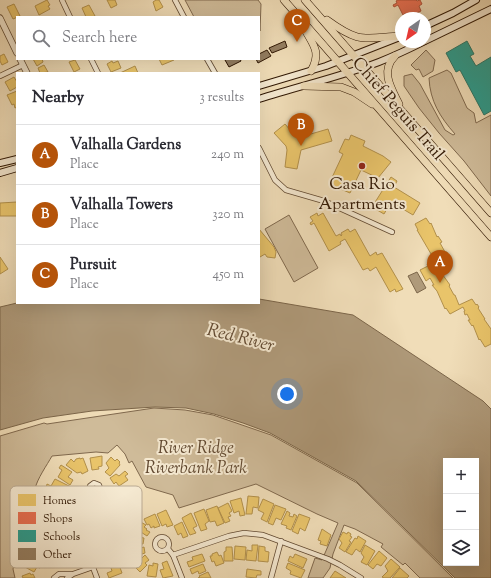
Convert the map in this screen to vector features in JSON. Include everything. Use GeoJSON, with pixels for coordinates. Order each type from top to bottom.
{"type":"FeatureCollection","features":[{"type":"Feature","properties":{"kind":"main road","name":"Chief Peguis Trail"},"geometry":{"type":"LineString","coordinates":[[284,0],[491,237]]}},
{"type":"Feature","properties":{"kind":"main road","name":"Chief Peguis Trail"},"geometry":{"type":"LineString","coordinates":[[305,0],[491,213]]}},
{"type":"Feature","properties":{"kind":"main road"},"geometry":{"type":"LineString","coordinates":[[431,23],[476,0]]}},
{"type":"Feature","properties":{"kind":"main road"},"geometry":{"type":"LineString","coordinates":[[431,39],[491,9]]}},
{"type":"Feature","properties":{"kind":"main road"},"geometry":{"type":"LineString","coordinates":[[317,13],[340,30],[356,37],[371,39],[395,37]]}},
{"type":"Feature","properties":{"kind":"main road"},"geometry":{"type":"LineString","coordinates":[[297,16],[317,53],[316,62],[311,71]]}},
{"type":"Feature","properties":{"kind":"main road"},"geometry":{"type":"LineString","coordinates":[[260,86],[338,62],[395,39]]}},
{"type":"Feature","properties":{"kind":"main road"},"geometry":{"type":"LineString","coordinates":[[260,99],[363,68],[412,48]]}},
{"type":"Feature","properties":{"kind":"main road"},"geometry":{"type":"LineString","coordinates":[[395,56],[388,65],[387,74],[390,86],[404,113]]}},
{"type":"Feature","properties":{"kind":"main road"},"geometry":{"type":"LineString","coordinates":[[304,86],[335,86],[344,88],[354,92],[378,108]]}},
{"type":"Feature","properties":{"kind":"main road"},"geometry":{"type":"LineString","coordinates":[[0,164],[16,159]]}},
{"type":"Feature","properties":{"kind":"main road"},"geometry":{"type":"LineString","coordinates":[[0,173],[16,168]]}},
{"type":"Feature","properties":{"kind":"street"},"geometry":{"type":"LineString","coordinates":[[62,0],[70,16]]}},
{"type":"Feature","properties":{"kind":"street"},"geometry":{"type":"LineString","coordinates":[[175,0],[183,16]]}},
{"type":"Feature","properties":{"kind":"street"},"geometry":{"type":"LineString","coordinates":[[0,18],[16,51]]}},
{"type":"Feature","properties":{"kind":"street"},"geometry":{"type":"LineString","coordinates":[[20,60],[26,72]]}},
{"type":"Feature","properties":{"kind":"street"},"geometry":{"type":"LineString","coordinates":[[92,60],[98,72]]}},
{"type":"Feature","properties":{"kind":"street"},"geometry":{"type":"LineString","coordinates":[[208,60],[214,72]]}},
{"type":"Feature","properties":{"kind":"street"},"geometry":{"type":"LineString","coordinates":[[0,76],[23,65]]}},
{"type":"Feature","properties":{"kind":"street"},"geometry":{"type":"LineString","coordinates":[[260,150],[275,180],[286,190],[324,201],[392,232]]}},
{"type":"Feature","properties":{"kind":"street"},"geometry":{"type":"LineString","coordinates":[[173,555],[220,538],[244,533],[263,535],[340,565],[361,578]]}},
{"type":"Feature","properties":{"kind":"street"},"geometry":{"type":"LineString","coordinates":[[271,578],[280,541]]}},
{"type":"Feature","properties":{"kind":"street"},"geometry":{"type":"LineString","coordinates":[[168,549],[173,555],[182,578]]}},
{"type":"Feature","properties":{"kind":"street"},"geometry":{"type":"LineString","coordinates":[[67,578],[88,568]]}},
{"type":"Feature","properties":{"kind":"street"},"geometry":{"type":"LineString","coordinates":[[94,568],[97,578]]}},
{"type":"Feature","properties":{"kind":"street"},"geometry":{"type":"LineString","coordinates":[[54,578],[59,574],[74,574]]}},
{"type":"Feature","properties":{"kind":"green space"},"geometry":{"type":"Polygon","coordinates":[[[185,0],[258,0],[261,4],[260,31],[260,16],[193,16],[185,0]]]}},
{"type":"Feature","properties":{"kind":"green space"},"geometry":{"type":"Polygon","coordinates":[[[426,50],[435,60],[433,71],[423,77],[419,69],[416,70],[411,65],[426,50]]]}},
{"type":"Feature","properties":{"kind":"green space"},"geometry":{"type":"Polygon","coordinates":[[[447,70],[451,73],[467,108],[474,113],[476,123],[491,115],[491,196],[464,161],[419,108],[404,86],[404,76],[412,74],[420,84],[445,130],[453,135],[455,134],[440,115],[431,94],[429,78],[447,70]]]}},
{"type":"Feature","properties":{"kind":"green space"},"geometry":{"type":"Polygon","coordinates":[[[289,215],[318,268],[294,282],[265,229],[289,215]]]}},
{"type":"Feature","properties":{"kind":"green space","name":"River Ridge Riverbank Park"},"geometry":{"type":"Polygon","coordinates":[[[154,408],[185,410],[213,415],[271,435],[357,483],[453,578],[420,578],[405,563],[403,565],[381,547],[383,544],[355,529],[344,525],[333,554],[330,568],[323,578],[308,578],[315,558],[322,560],[338,523],[256,484],[179,508],[173,495],[146,487],[132,461],[129,463],[125,454],[117,445],[108,453],[96,452],[52,456],[42,472],[36,486],[10,486],[10,568],[13,568],[15,578],[0,578],[0,436],[44,423],[47,424],[154,408]]]}},
{"type":"Feature","properties":{"kind":"water"},"geometry":{"type":"Polygon","coordinates":[[[417,272],[426,288],[417,293],[408,276],[417,272]]]}},
{"type":"Feature","properties":{"kind":"water","name":"Red River"},"geometry":{"type":"Polygon","coordinates":[[[260,299],[353,315],[483,401],[491,409],[491,578],[455,578],[356,481],[270,433],[214,414],[186,408],[155,407],[92,411],[43,418],[0,430],[0,307],[16,303],[260,304],[260,299]]]}},
{"type":"Feature","properties":{"kind":"building: Homes"},"geometry":{"type":"Polygon","coordinates":[[[47,0],[50,5],[48,6],[50,9],[39,15],[35,6],[47,0]]]}},
{"type":"Feature","properties":{"kind":"building: Homes"},"geometry":{"type":"Polygon","coordinates":[[[107,0],[115,0],[117,5],[111,8],[107,0]]]}},
{"type":"Feature","properties":{"kind":"building: Homes"},"geometry":{"type":"Polygon","coordinates":[[[159,0],[163,7],[156,11],[153,2],[159,0]]]}},
{"type":"Feature","properties":{"kind":"building: Homes"},"geometry":{"type":"Polygon","coordinates":[[[14,4],[20,16],[16,16],[16,18],[13,19],[7,7],[14,4]]]}},
{"type":"Feature","properties":{"kind":"building: Homes"},"geometry":{"type":"Polygon","coordinates":[[[89,5],[95,16],[86,16],[82,8],[89,5]]]}},
{"type":"Feature","properties":{"kind":"building: Homes"},"geometry":{"type":"Polygon","coordinates":[[[4,54],[8,62],[2,65],[0,56],[4,54]]]}},
{"type":"Feature","properties":{"kind":"building: Homes"},"geometry":{"type":"Polygon","coordinates":[[[34,60],[42,60],[43,62],[37,66],[34,60]]]}},
{"type":"Feature","properties":{"kind":"building: Homes"},"geometry":{"type":"Polygon","coordinates":[[[75,60],[80,69],[74,72],[69,62],[75,60]]]}},
{"type":"Feature","properties":{"kind":"building: Homes"},"geometry":{"type":"Polygon","coordinates":[[[160,60],[174,60],[162,65],[160,60]]]}},
{"type":"Feature","properties":{"kind":"building: Homes"},"geometry":{"type":"Polygon","coordinates":[[[112,61],[113,63],[118,61],[121,68],[111,72],[107,64],[112,61]]]}},
{"type":"Feature","properties":{"kind":"building: Homes"},"geometry":{"type":"Polygon","coordinates":[[[44,65],[48,72],[40,72],[38,68],[44,65]]]}},
{"type":"Feature","properties":{"kind":"building: Homes"},"geometry":{"type":"Polygon","coordinates":[[[135,66],[138,72],[122,72],[135,66]]]}},
{"type":"Feature","properties":{"kind":"building: Homes"},"geometry":{"type":"Polygon","coordinates":[[[14,77],[16,80],[16,88],[10,91],[5,82],[14,77]]]}},
{"type":"Feature","properties":{"kind":"building: Homes"},"geometry":{"type":"Polygon","coordinates":[[[16,91],[16,108],[14,104],[12,105],[7,95],[16,91]]]}},
{"type":"Feature","properties":{"kind":"building: Homes"},"geometry":{"type":"Polygon","coordinates":[[[285,124],[297,138],[328,129],[332,141],[301,150],[297,169],[285,167],[286,146],[274,133],[285,124]]]}},
{"type":"Feature","properties":{"kind":"building: Homes","name":"Casa Rio Apartments"},"geometry":{"type":"Polygon","coordinates":[[[351,135],[365,141],[363,146],[383,156],[391,162],[378,178],[361,170],[350,193],[329,184],[343,154],[339,152],[345,139],[349,140],[351,135]]]}},
{"type":"Feature","properties":{"kind":"building: Homes"},"geometry":{"type":"Polygon","coordinates":[[[391,177],[397,181],[394,187],[420,203],[413,215],[391,202],[384,214],[372,207],[391,177]]]}},
{"type":"Feature","properties":{"kind":"building: Homes"},"geometry":{"type":"Polygon","coordinates":[[[16,202],[16,216],[0,216],[0,203],[16,202]]]}},
{"type":"Feature","properties":{"kind":"building: Homes"},"geometry":{"type":"Polygon","coordinates":[[[317,213],[318,216],[323,213],[336,236],[340,234],[341,236],[341,233],[348,229],[350,232],[355,229],[370,256],[376,252],[377,255],[382,253],[403,289],[396,292],[395,289],[390,292],[376,267],[370,271],[368,268],[363,270],[345,239],[340,242],[341,244],[329,251],[314,223],[311,225],[310,223],[313,221],[310,217],[317,213]]]}},
{"type":"Feature","properties":{"kind":"building: Homes"},"geometry":{"type":"Polygon","coordinates":[[[426,218],[430,224],[431,223],[437,237],[438,236],[442,242],[440,243],[445,252],[447,252],[449,260],[451,259],[452,264],[448,268],[440,271],[450,285],[449,286],[459,305],[472,299],[479,307],[478,308],[484,319],[491,329],[491,344],[485,347],[480,339],[479,340],[473,325],[472,326],[468,320],[470,320],[467,314],[465,315],[463,307],[450,314],[446,308],[445,309],[437,291],[432,285],[434,285],[430,278],[426,281],[420,270],[428,266],[427,264],[431,262],[432,264],[435,262],[415,224],[426,218]]]}},
{"type":"Feature","properties":{"kind":"building: Homes"},"geometry":{"type":"Polygon","coordinates":[[[260,230],[274,247],[276,252],[275,258],[267,257],[265,254],[260,257],[260,230]]]}},
{"type":"Feature","properties":{"kind":"building: Homes"},"geometry":{"type":"Polygon","coordinates":[[[0,257],[8,269],[0,274],[0,257]]]}},
{"type":"Feature","properties":{"kind":"building: Homes"},"geometry":{"type":"Polygon","coordinates":[[[102,456],[102,466],[98,467],[99,469],[92,470],[90,458],[102,456]]]}},
{"type":"Feature","properties":{"kind":"building: Homes"},"geometry":{"type":"Polygon","coordinates":[[[111,457],[115,461],[117,459],[120,462],[120,465],[110,476],[105,472],[109,468],[106,463],[111,457]]]}},
{"type":"Feature","properties":{"kind":"building: Homes"},"geometry":{"type":"Polygon","coordinates":[[[83,458],[88,471],[82,474],[81,472],[77,473],[66,465],[71,459],[74,462],[76,459],[83,458]]]}},
{"type":"Feature","properties":{"kind":"building: Homes"},"geometry":{"type":"Polygon","coordinates":[[[61,465],[72,472],[68,477],[73,480],[70,485],[58,477],[62,470],[59,468],[61,465]]]}},
{"type":"Feature","properties":{"kind":"building: Homes"},"geometry":{"type":"Polygon","coordinates":[[[125,471],[128,474],[125,476],[128,480],[119,486],[116,482],[114,484],[110,478],[116,474],[119,476],[125,471]]]}},
{"type":"Feature","properties":{"kind":"building: Homes"},"geometry":{"type":"Polygon","coordinates":[[[55,479],[69,486],[51,486],[55,479]]]}},
{"type":"Feature","properties":{"kind":"building: Homes"},"geometry":{"type":"Polygon","coordinates":[[[248,496],[259,497],[258,508],[253,507],[252,514],[246,514],[248,496]]]}},
{"type":"Feature","properties":{"kind":"building: Homes"},"geometry":{"type":"Polygon","coordinates":[[[241,498],[245,515],[240,516],[239,511],[234,513],[230,501],[241,498]]]}},
{"type":"Feature","properties":{"kind":"building: Homes"},"geometry":{"type":"Polygon","coordinates":[[[263,499],[274,504],[267,522],[261,519],[264,513],[258,510],[263,499]]]}},
{"type":"Feature","properties":{"kind":"building: Homes"},"geometry":{"type":"Polygon","coordinates":[[[228,503],[232,511],[229,513],[231,516],[228,517],[230,521],[225,523],[218,508],[228,503]]]}},
{"type":"Feature","properties":{"kind":"building: Homes"},"geometry":{"type":"Polygon","coordinates":[[[275,505],[286,509],[281,520],[276,518],[273,525],[268,523],[275,505]]]}},
{"type":"Feature","properties":{"kind":"building: Homes"},"geometry":{"type":"Polygon","coordinates":[[[217,506],[224,523],[217,526],[215,521],[210,522],[206,510],[217,506]]]}},
{"type":"Feature","properties":{"kind":"building: Homes"},"geometry":{"type":"Polygon","coordinates":[[[204,509],[209,521],[205,524],[207,529],[201,531],[194,513],[204,509]]]}},
{"type":"Feature","properties":{"kind":"building: Homes"},"geometry":{"type":"Polygon","coordinates":[[[166,510],[173,525],[167,527],[166,524],[162,526],[157,514],[166,510]]]}},
{"type":"Feature","properties":{"kind":"building: Homes"},"geometry":{"type":"Polygon","coordinates":[[[287,511],[290,513],[289,516],[293,517],[294,514],[297,516],[291,530],[286,528],[287,526],[281,524],[287,511]]]}},
{"type":"Feature","properties":{"kind":"building: Homes"},"geometry":{"type":"Polygon","coordinates":[[[191,513],[197,526],[193,528],[196,533],[190,535],[182,518],[191,513]]]}},
{"type":"Feature","properties":{"kind":"building: Homes"},"geometry":{"type":"Polygon","coordinates":[[[155,514],[160,526],[154,528],[154,526],[151,528],[149,524],[147,525],[144,519],[155,514]]]}},
{"type":"Feature","properties":{"kind":"building: Homes"},"geometry":{"type":"Polygon","coordinates":[[[299,514],[310,518],[305,531],[300,528],[298,534],[292,531],[299,514]]]}},
{"type":"Feature","properties":{"kind":"building: Homes"},"geometry":{"type":"Polygon","coordinates":[[[182,522],[188,536],[183,538],[181,533],[178,535],[174,526],[182,522]]]}},
{"type":"Feature","properties":{"kind":"building: Homes"},"geometry":{"type":"Polygon","coordinates":[[[142,523],[146,525],[144,527],[147,529],[146,530],[150,532],[147,536],[142,533],[142,523]]]}},
{"type":"Feature","properties":{"kind":"building: Homes"},"geometry":{"type":"Polygon","coordinates":[[[322,529],[331,535],[327,546],[320,544],[321,541],[318,540],[322,529]]]}},
{"type":"Feature","properties":{"kind":"building: Homes"},"geometry":{"type":"Polygon","coordinates":[[[343,532],[347,534],[348,532],[352,537],[349,541],[351,542],[345,552],[339,548],[342,543],[339,539],[343,532]]]}},
{"type":"Feature","properties":{"kind":"building: Homes"},"geometry":{"type":"Polygon","coordinates":[[[358,536],[366,541],[360,552],[356,549],[352,555],[346,552],[355,538],[357,539],[358,536]]]}},
{"type":"Feature","properties":{"kind":"building: Homes"},"geometry":{"type":"Polygon","coordinates":[[[252,545],[258,545],[256,561],[246,560],[247,550],[252,551],[252,545]]]}},
{"type":"Feature","properties":{"kind":"building: Homes"},"geometry":{"type":"Polygon","coordinates":[[[365,545],[375,551],[367,565],[361,562],[364,557],[361,553],[365,545]]]}},
{"type":"Feature","properties":{"kind":"building: Homes"},"geometry":{"type":"Polygon","coordinates":[[[235,546],[246,547],[245,560],[234,559],[235,546]]]}},
{"type":"Feature","properties":{"kind":"building: Homes"},"geometry":{"type":"Polygon","coordinates":[[[259,546],[265,547],[265,551],[269,552],[268,562],[258,561],[259,546]]]}},
{"type":"Feature","properties":{"kind":"building: Homes"},"geometry":{"type":"Polygon","coordinates":[[[144,547],[145,553],[142,554],[142,548],[144,547]]]}},
{"type":"Feature","properties":{"kind":"building: Homes"},"geometry":{"type":"Polygon","coordinates":[[[226,547],[232,547],[233,561],[224,561],[224,552],[226,551],[226,547]]]}},
{"type":"Feature","properties":{"kind":"building: Homes"},"geometry":{"type":"Polygon","coordinates":[[[379,551],[387,558],[381,566],[377,564],[373,569],[368,565],[379,551]]]}},
{"type":"Feature","properties":{"kind":"building: Homes"},"geometry":{"type":"Polygon","coordinates":[[[217,552],[219,556],[221,555],[224,563],[216,566],[214,561],[212,562],[210,556],[217,552]]]}},
{"type":"Feature","properties":{"kind":"building: Homes"},"geometry":{"type":"Polygon","coordinates":[[[202,554],[205,561],[189,567],[187,562],[193,560],[192,557],[202,554]]]}},
{"type":"Feature","properties":{"kind":"building: Homes"},"geometry":{"type":"Polygon","coordinates":[[[295,554],[307,559],[303,568],[288,561],[290,556],[293,558],[295,554]]]}},
{"type":"Feature","properties":{"kind":"building: Homes"},"geometry":{"type":"Polygon","coordinates":[[[145,555],[149,560],[145,563],[147,565],[140,572],[136,568],[142,568],[142,558],[145,555]]]}},
{"type":"Feature","properties":{"kind":"building: Homes"},"geometry":{"type":"Polygon","coordinates":[[[391,559],[400,567],[390,578],[384,578],[382,577],[388,571],[385,566],[391,559]]]}},
{"type":"Feature","properties":{"kind":"building: Homes"},"geometry":{"type":"Polygon","coordinates":[[[167,561],[173,576],[163,578],[160,570],[164,569],[162,563],[167,561]]]}},
{"type":"Feature","properties":{"kind":"building: Homes"},"geometry":{"type":"Polygon","coordinates":[[[153,563],[158,564],[156,577],[147,576],[149,565],[153,566],[153,563]]]}},
{"type":"Feature","properties":{"kind":"building: Homes"},"geometry":{"type":"Polygon","coordinates":[[[288,563],[305,570],[301,578],[290,574],[291,571],[286,568],[288,563]]]}},
{"type":"Feature","properties":{"kind":"building: Homes"},"geometry":{"type":"Polygon","coordinates":[[[203,564],[206,571],[199,574],[198,571],[192,574],[190,569],[203,564]]]}},
{"type":"Feature","properties":{"kind":"building: Homes"},"geometry":{"type":"Polygon","coordinates":[[[27,568],[36,568],[34,572],[27,568]]]}},
{"type":"Feature","properties":{"kind":"building: Homes"},"geometry":{"type":"Polygon","coordinates":[[[111,568],[120,568],[122,573],[109,578],[107,573],[112,571],[111,568]]]}},
{"type":"Feature","properties":{"kind":"building: Homes"},"geometry":{"type":"Polygon","coordinates":[[[400,568],[409,576],[407,578],[392,578],[400,568]]]}},
{"type":"Feature","properties":{"kind":"building: Homes"},"geometry":{"type":"Polygon","coordinates":[[[247,569],[261,571],[261,575],[257,575],[256,578],[246,577],[247,569]]]}},
{"type":"Feature","properties":{"kind":"building: Homes"},"geometry":{"type":"Polygon","coordinates":[[[335,571],[346,578],[330,578],[335,571]]]}},
{"type":"Feature","properties":{"kind":"building: Homes"},"geometry":{"type":"Polygon","coordinates":[[[208,572],[211,578],[198,578],[200,577],[199,576],[208,572]]]}},
{"type":"Feature","properties":{"kind":"building: Homes"},"geometry":{"type":"Polygon","coordinates":[[[30,573],[31,575],[33,574],[35,578],[23,578],[22,576],[30,573]]]}},
{"type":"Feature","properties":{"kind":"building: Shops"},"geometry":{"type":"Polygon","coordinates":[[[420,0],[422,4],[419,6],[421,11],[402,12],[398,5],[394,7],[393,5],[397,3],[396,1],[420,0]]]}},
{"type":"Feature","properties":{"kind":"building: Schools"},"geometry":{"type":"Polygon","coordinates":[[[467,41],[474,54],[470,56],[476,66],[491,57],[491,111],[484,115],[460,70],[456,72],[446,53],[467,41]]]}},
{"type":"Feature","properties":{"kind":"building: Other"},"geometry":{"type":"Polygon","coordinates":[[[285,41],[287,47],[272,53],[269,48],[285,41]]]}},
{"type":"Feature","properties":{"kind":"building: Other"},"geometry":{"type":"Polygon","coordinates":[[[267,50],[271,56],[258,63],[256,60],[260,60],[260,54],[267,50]]]}},
{"type":"Feature","properties":{"kind":"building: Other"},"geometry":{"type":"Polygon","coordinates":[[[225,60],[240,60],[241,61],[229,67],[225,60]]]}},
{"type":"Feature","properties":{"kind":"place","name":"Pursuit"},"geometry":{"type":"Point","coordinates":[297,42]}},
{"type":"Feature","properties":{"kind":"place","name":"Valhalla Towers"},"geometry":{"type":"Point","coordinates":[301,146]}},
{"type":"Feature","properties":{"kind":"place","name":"Casa Rio Apartments"},"geometry":{"type":"Point","coordinates":[362,166]}},
{"type":"Feature","properties":{"kind":"place","name":"Valhalla Gardens"},"geometry":{"type":"Point","coordinates":[440,283]}}]}
